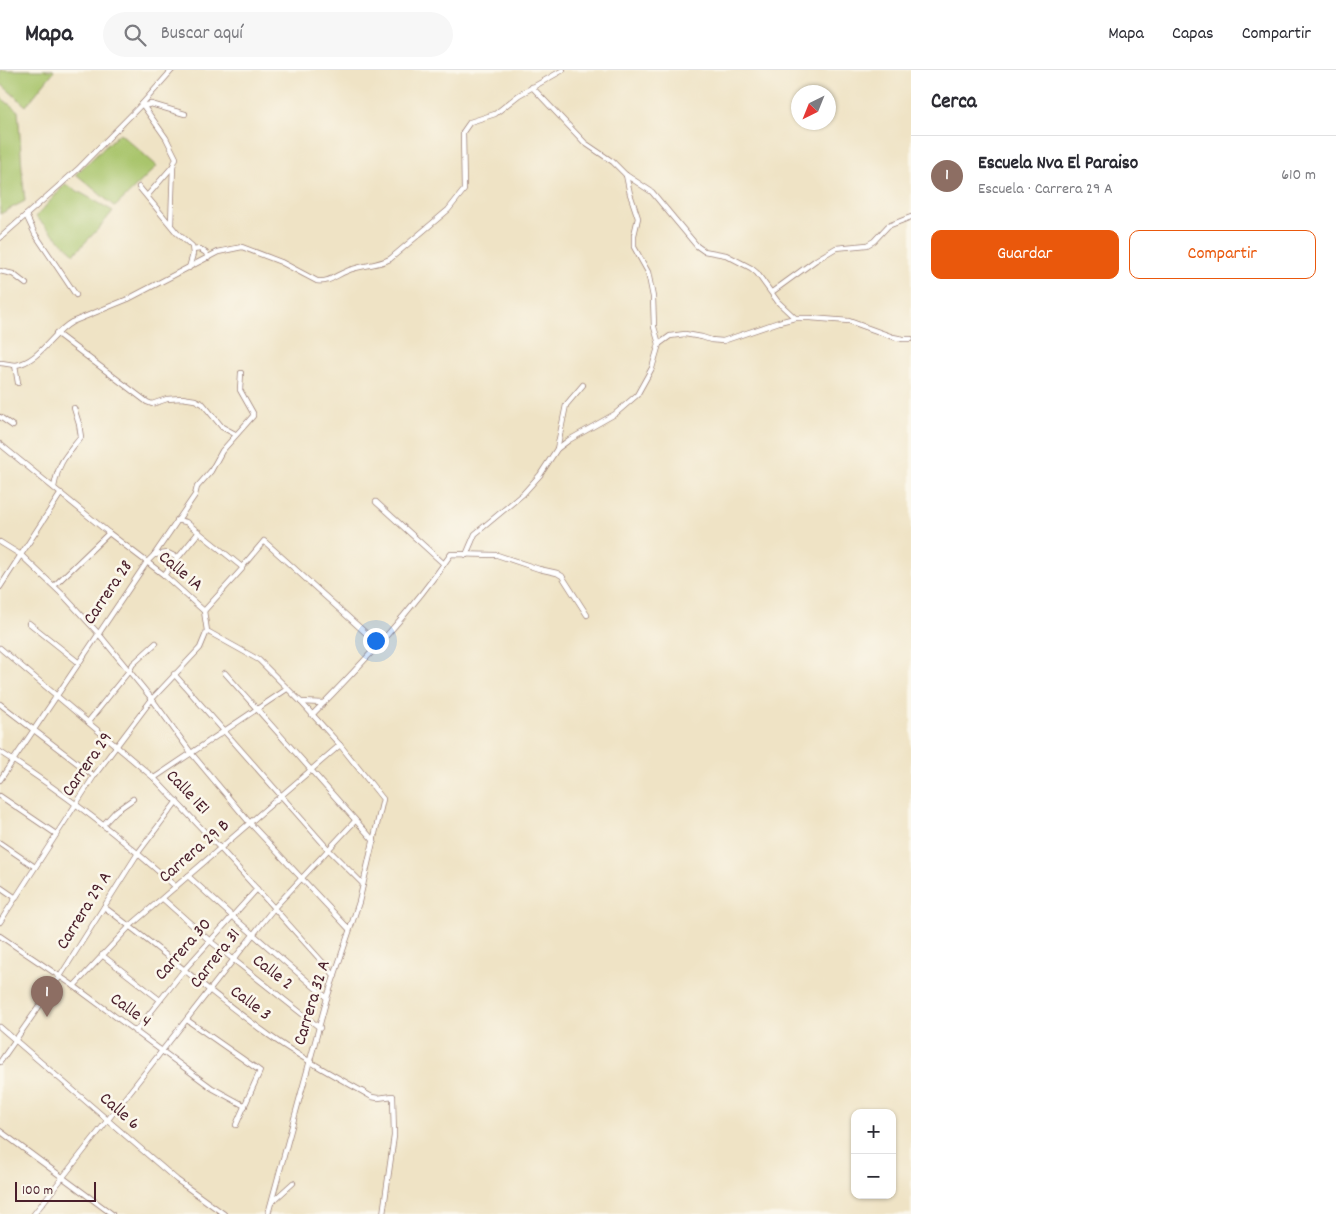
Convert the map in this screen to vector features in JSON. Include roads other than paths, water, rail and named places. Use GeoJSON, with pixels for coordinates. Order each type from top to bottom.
{"type":"FeatureCollection","features":[{"type":"Feature","properties":{"kind":"street"},"geometry":{"type":"LineString","coordinates":[[0,238],[78,169],[143,105],[172,70]]}},
{"type":"Feature","properties":{"kind":"street"},"geometry":{"type":"LineString","coordinates":[[0,363],[15,365],[29,360],[43,349],[56,333],[72,322],[128,299],[231,248],[242,246],[281,262],[317,281],[323,282],[350,270],[379,264],[390,259],[448,210],[464,190],[463,132],[465,127],[470,122],[495,114],[508,102],[538,82],[546,81],[563,70]]}},
{"type":"Feature","properties":{"kind":"street"},"geometry":{"type":"LineString","coordinates":[[532,87],[585,143],[613,162],[626,175],[652,192],[697,246],[704,251],[726,256],[757,273],[778,302],[795,318]]}},
{"type":"Feature","properties":{"kind":"street"},"geometry":{"type":"LineString","coordinates":[[143,105],[151,104],[185,114]]}},
{"type":"Feature","properties":{"kind":"street"},"geometry":{"type":"LineString","coordinates":[[143,105],[166,138],[176,161],[147,196]]}},
{"type":"Feature","properties":{"kind":"street"},"geometry":{"type":"LineString","coordinates":[[171,224],[173,166]]}},
{"type":"Feature","properties":{"kind":"street"},"geometry":{"type":"LineString","coordinates":[[466,555],[476,534],[523,494],[540,475],[557,449],[569,440],[615,414],[637,395],[652,368],[659,344],[654,327],[653,297],[648,272],[634,247],[633,242],[638,218],[626,175]]}},
{"type":"Feature","properties":{"kind":"street"},"geometry":{"type":"LineString","coordinates":[[139,187],[177,233],[192,246],[193,250],[189,268]]}},
{"type":"Feature","properties":{"kind":"street"},"geometry":{"type":"LineString","coordinates":[[26,215],[35,234],[76,295]]}},
{"type":"Feature","properties":{"kind":"street"},"geometry":{"type":"LineString","coordinates":[[772,292],[836,248],[867,244],[874,241],[888,226],[911,217]]}},
{"type":"Feature","properties":{"kind":"street"},"geometry":{"type":"LineString","coordinates":[[193,250],[200,249],[206,253],[208,258]]}},
{"type":"Feature","properties":{"kind":"street"},"geometry":{"type":"LineString","coordinates":[[0,271],[13,274],[26,284]]}},
{"type":"Feature","properties":{"kind":"street"},"geometry":{"type":"LineString","coordinates":[[659,344],[670,336],[685,334],[711,340],[723,340],[795,318],[849,321],[893,337],[911,339]]}},
{"type":"Feature","properties":{"kind":"street"},"geometry":{"type":"LineString","coordinates":[[56,333],[147,402],[152,404],[167,399],[182,398],[196,400],[203,404],[222,427],[235,434]]}},
{"type":"Feature","properties":{"kind":"street"},"geometry":{"type":"LineString","coordinates":[[15,365],[18,384]]}},
{"type":"Feature","properties":{"kind":"street","name":"Carrera 28"},"geometry":{"type":"LineString","coordinates":[[0,780],[56,694],[195,495],[197,488],[215,465],[222,451],[250,419],[253,413],[240,390],[241,373]]}},
{"type":"Feature","properties":{"kind":"street"},"geometry":{"type":"LineString","coordinates":[[557,449],[558,436],[566,405],[583,385]]}},
{"type":"Feature","properties":{"kind":"street"},"geometry":{"type":"LineString","coordinates":[[54,487],[57,469],[68,450],[81,437],[74,408]]}},
{"type":"Feature","properties":{"kind":"street"},"geometry":{"type":"LineString","coordinates":[[0,417],[13,426]]}},
{"type":"Feature","properties":{"kind":"street","name":"Calle 1A"},"geometry":{"type":"LineString","coordinates":[[0,444],[109,533],[164,575],[204,611],[207,631]]}},
{"type":"Feature","properties":{"kind":"street"},"geometry":{"type":"LineString","coordinates":[[0,587],[61,493]]}},
{"type":"Feature","properties":{"kind":"street"},"geometry":{"type":"LineString","coordinates":[[376,502],[444,564]]}},
{"type":"Feature","properties":{"kind":"street"},"geometry":{"type":"LineString","coordinates":[[177,520],[186,522],[242,567]]}},
{"type":"Feature","properties":{"kind":"street"},"geometry":{"type":"LineString","coordinates":[[164,575],[199,532]]}},
{"type":"Feature","properties":{"kind":"street"},"geometry":{"type":"LineString","coordinates":[[54,586],[109,533]]}},
{"type":"Feature","properties":{"kind":"street"},"geometry":{"type":"LineString","coordinates":[[204,611],[242,569],[264,541],[378,644]]}},
{"type":"Feature","properties":{"kind":"street"},"geometry":{"type":"LineString","coordinates":[[0,542],[21,555],[64,596],[98,633],[152,699],[192,754],[300,878],[350,929]]}},
{"type":"Feature","properties":{"kind":"street"},"geometry":{"type":"LineString","coordinates":[[154,554],[168,553],[178,558]]}},
{"type":"Feature","properties":{"kind":"street"},"geometry":{"type":"LineString","coordinates":[[312,715],[334,694],[378,644],[451,554],[490,554],[539,569],[558,572],[586,615]]}},
{"type":"Feature","properties":{"kind":"street"},"geometry":{"type":"LineString","coordinates":[[28,623],[78,662]]}},
{"type":"Feature","properties":{"kind":"street"},"geometry":{"type":"LineString","coordinates":[[207,631],[259,660],[340,745]]}},
{"type":"Feature","properties":{"kind":"street","name":"Carrera 29"},"geometry":{"type":"LineString","coordinates":[[0,922],[94,776],[152,699],[200,648],[207,631]]}},
{"type":"Feature","properties":{"kind":"street"},"geometry":{"type":"LineString","coordinates":[[88,722],[133,664],[156,643]]}},
{"type":"Feature","properties":{"kind":"street","name":"Calle 1E1"},"geometry":{"type":"LineString","coordinates":[[0,648],[154,778],[335,976]]}},
{"type":"Feature","properties":{"kind":"street"},"geometry":{"type":"LineString","coordinates":[[225,673],[374,841]]}},
{"type":"Feature","properties":{"kind":"street"},"geometry":{"type":"LineString","coordinates":[[174,674],[328,849],[363,884]]}},
{"type":"Feature","properties":{"kind":"street"},"geometry":{"type":"LineString","coordinates":[[154,778],[288,689]]}},
{"type":"Feature","properties":{"kind":"street"},"geometry":{"type":"LineString","coordinates":[[301,702],[324,703]]}},
{"type":"Feature","properties":{"kind":"street"},"geometry":{"type":"LineString","coordinates":[[0,704],[94,776]]}},
{"type":"Feature","properties":{"kind":"street","name":"Carrera 29 B"},"geometry":{"type":"LineString","coordinates":[[74,986],[130,926],[340,745]]}},
{"type":"Feature","properties":{"kind":"street","name":"Carrera 32 A"},"geometry":{"type":"LineString","coordinates":[[268,1214],[327,998],[359,902],[384,800],[340,745]]}},
{"type":"Feature","properties":{"kind":"street"},"geometry":{"type":"LineString","coordinates":[[0,752],[77,804],[138,853],[176,887]]}},
{"type":"Feature","properties":{"kind":"street"},"geometry":{"type":"LineString","coordinates":[[0,796],[56,834]]}},
{"type":"Feature","properties":{"kind":"street"},"geometry":{"type":"LineString","coordinates":[[103,825],[116,810],[133,799]]}},
{"type":"Feature","properties":{"kind":"street","name":"Carrera 29 A"},"geometry":{"type":"LineString","coordinates":[[0,1062],[59,978],[138,853],[177,801]]}},
{"type":"Feature","properties":{"kind":"street","name":"Carrera 31"},"geometry":{"type":"LineString","coordinates":[[107,1120],[274,908],[355,821]]}},
{"type":"Feature","properties":{"kind":"street"},"geometry":{"type":"LineString","coordinates":[[0,843],[34,867]]}},
{"type":"Feature","properties":{"kind":"street"},"geometry":{"type":"LineString","coordinates":[[188,876],[327,998]]}},
{"type":"Feature","properties":{"kind":"street"},"geometry":{"type":"LineString","coordinates":[[0,887],[16,898]]}},
{"type":"Feature","properties":{"kind":"street","name":"Carrera 30"},"geometry":{"type":"LineString","coordinates":[[135,1032],[184,970],[257,889]]}},
{"type":"Feature","properties":{"kind":"street","name":"Calle 2"},"geometry":{"type":"LineString","coordinates":[[163,899],[210,941],[320,1028]]}},
{"type":"Feature","properties":{"kind":"street","name":"Calle 3"},"geometry":{"type":"LineString","coordinates":[[104,907],[209,991],[270,1036],[310,1062],[372,1097],[393,1096],[394,1136],[382,1214]]}},
{"type":"Feature","properties":{"kind":"street","name":"Calle 4"},"geometry":{"type":"LineString","coordinates":[[0,936],[59,978],[74,986],[212,1088],[245,1106]]}},
{"type":"Feature","properties":{"kind":"street"},"geometry":{"type":"LineString","coordinates":[[102,955],[160,1000]]}},
{"type":"Feature","properties":{"kind":"street"},"geometry":{"type":"LineString","coordinates":[[186,1020],[259,1070],[260,1073],[236,1125]]}},
{"type":"Feature","properties":{"kind":"street","name":"Calle 6"},"geometry":{"type":"LineString","coordinates":[[0,1027],[177,1180],[224,1214]]}},
{"type":"Feature","properties":{"kind":"street"},"geometry":{"type":"LineString","coordinates":[[34,1214],[107,1120]]}},
{"type":"Feature","properties":{"kind":"street"},"geometry":{"type":"LineString","coordinates":[[0,1131],[108,1213]]}},
{"type":"Feature","properties":{"kind":"street"},"geometry":{"type":"LineString","coordinates":[[271,1202],[293,1183]]}},
{"type":"Feature","properties":{"kind":"place","name":"Escuela Nva El Paraiso"},"geometry":{"type":"Point","coordinates":[47,1017]}}]}
